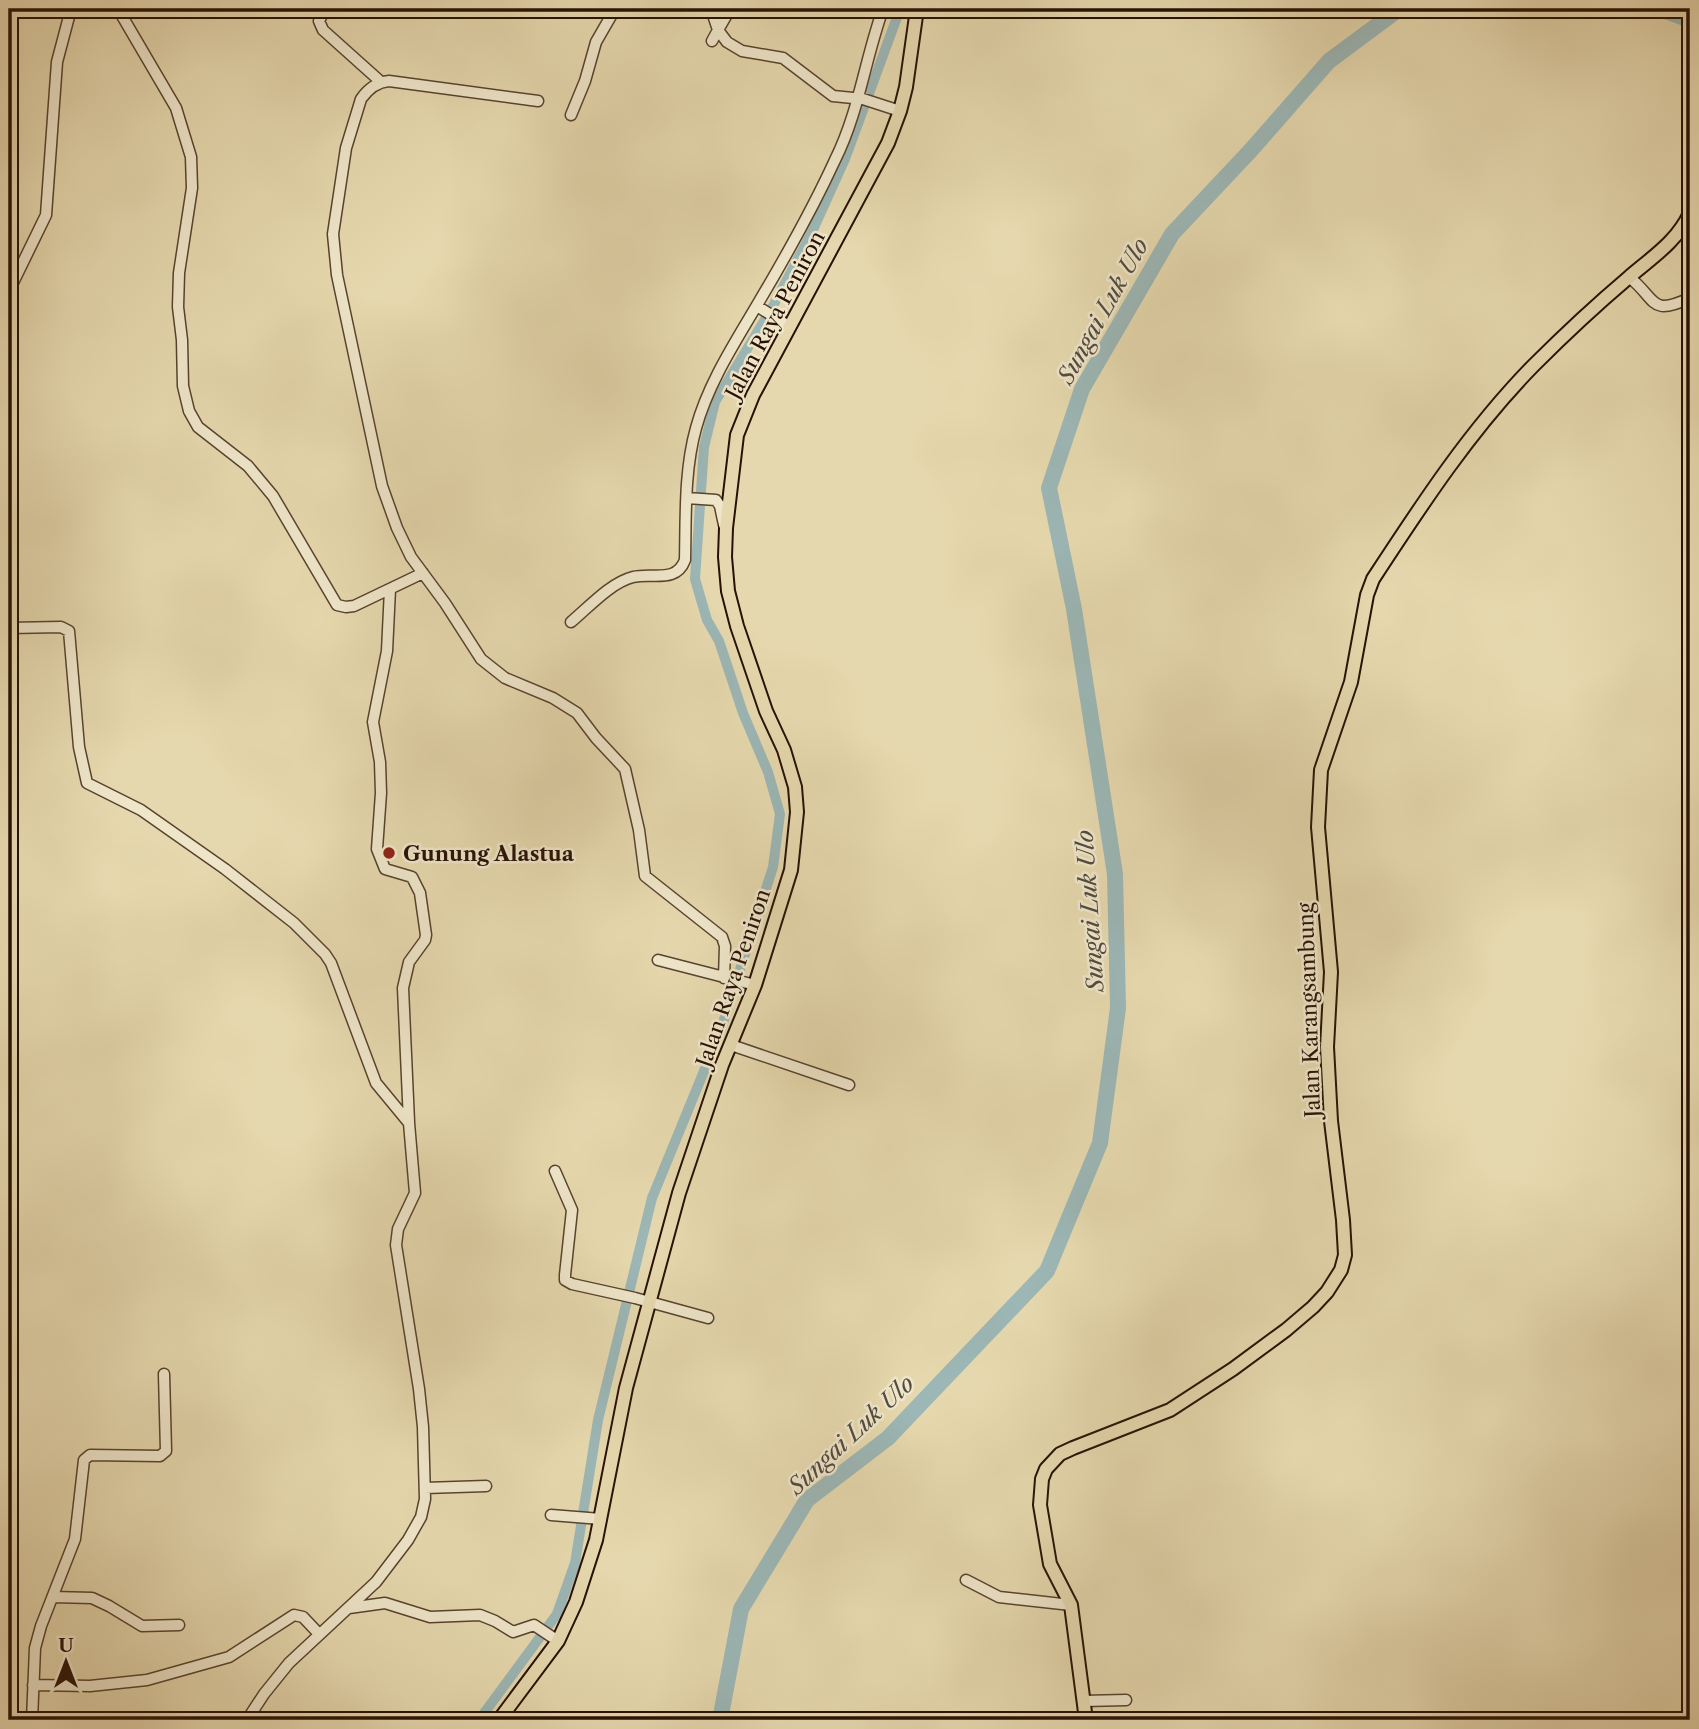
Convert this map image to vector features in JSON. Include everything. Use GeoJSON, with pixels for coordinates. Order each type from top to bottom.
{"type":"FeatureCollection","features":[{"type":"Feature","properties":{"kind":"main road","name":"Jalan Raya Peniron"},"geometry":{"type":"LineString","coordinates":[[499,1720],[558,1641],[576,1602],[626,1388],[641,1300],[697,1135],[755,985],[790,870],[797,812],[795,787],[784,750],[766,711],[731,602],[725,557],[739,425],[785,323],[888,143],[900,111],[917,9]]}},
{"type":"Feature","properties":{"kind":"main road","name":"Jalan Karangsambung"},"geometry":{"type":"LineString","coordinates":[[1086,1720],[1086,1701],[1070,1605],[1050,1564],[1045,1544],[1040,1492],[1046,1469],[1060,1454],[1170,1410],[1233,1369],[1313,1307],[1327,1292],[1341,1270],[1345,1255],[1331,1121],[1327,1047],[1331,972],[1318,803],[1321,771],[1351,682],[1367,595],[1380,568],[1457,454],[1532,368],[1634,281],[1686,230],[1690,213]]}},
{"type":"Feature","properties":{"kind":"street"},"geometry":{"type":"LineString","coordinates":[[9,291],[44,224],[46,215],[57,62],[71,9]]}},
{"type":"Feature","properties":{"kind":"street"},"geometry":{"type":"LineString","coordinates":[[118,9],[176,108],[191,157],[192,188],[178,295],[183,386],[188,411],[198,427],[248,466],[273,496],[335,603],[350,607],[424,573]]}},
{"type":"Feature","properties":{"kind":"street"},"geometry":{"type":"LineString","coordinates":[[325,9],[319,20],[323,30],[381,82]]}},
{"type":"Feature","properties":{"kind":"street"},"geometry":{"type":"LineString","coordinates":[[571,114],[585,81],[596,42],[615,9]]}},
{"type":"Feature","properties":{"kind":"street"},"geometry":{"type":"LineString","coordinates":[[710,9],[726,42],[742,51],[783,58],[833,96],[861,99],[900,111]]}},
{"type":"Feature","properties":{"kind":"street"},"geometry":{"type":"LineString","coordinates":[[571,622],[621,581],[640,575],[665,576],[679,572],[685,560],[691,448],[705,402],[737,337],[760,307],[836,159],[861,99],[884,9]]}},
{"type":"Feature","properties":{"kind":"street"},"geometry":{"type":"LineString","coordinates":[[712,41],[729,11]]}},
{"type":"Feature","properties":{"kind":"street"},"geometry":{"type":"LineString","coordinates":[[538,101],[389,81],[381,82],[361,99],[346,148],[333,234],[337,275],[382,486],[403,543],[481,659],[505,678],[553,698],[577,713],[622,765],[631,785],[645,876],[722,936],[726,979]]}},
{"type":"Feature","properties":{"kind":"street"},"geometry":{"type":"LineString","coordinates":[[1634,281],[1659,306],[1666,308],[1690,299]]}},
{"type":"Feature","properties":{"kind":"street"},"geometry":{"type":"LineString","coordinates":[[760,307],[785,323]]}},
{"type":"Feature","properties":{"kind":"street"},"geometry":{"type":"LineString","coordinates":[[690,498],[713,499],[720,506],[726,528]]}},
{"type":"Feature","properties":{"kind":"street"},"geometry":{"type":"LineString","coordinates":[[247,1720],[289,1662],[376,1582],[408,1540],[421,1517],[425,1488],[419,1389],[396,1245],[398,1229],[416,1189],[409,1123],[404,988],[409,962],[426,935],[420,893],[412,877],[385,869],[377,849],[381,793],[380,762],[373,714],[387,651],[390,589]]}},
{"type":"Feature","properties":{"kind":"street"},"geometry":{"type":"LineString","coordinates":[[9,628],[61,627],[69,631],[79,747],[87,783],[141,810],[225,869],[294,923],[325,954],[331,963],[376,1083],[409,1123]]}},
{"type":"Feature","properties":{"kind":"street"},"geometry":{"type":"LineString","coordinates":[[658,960],[755,985]]}},
{"type":"Feature","properties":{"kind":"street"},"geometry":{"type":"LineString","coordinates":[[731,1045],[849,1085]]}},
{"type":"Feature","properties":{"kind":"street"},"geometry":{"type":"LineString","coordinates":[[555,1171],[572,1208],[565,1280],[708,1318]]}},
{"type":"Feature","properties":{"kind":"street"},"geometry":{"type":"LineString","coordinates":[[32,1720],[35,1648],[75,1539],[86,1457],[160,1457],[166,1451],[164,1374]]}},
{"type":"Feature","properties":{"kind":"street"},"geometry":{"type":"LineString","coordinates":[[425,1488],[486,1486]]}},
{"type":"Feature","properties":{"kind":"street"},"geometry":{"type":"LineString","coordinates":[[551,1515],[596,1519]]}},
{"type":"Feature","properties":{"kind":"street"},"geometry":{"type":"LineString","coordinates":[[966,1580],[999,1597],[1070,1605]]}},
{"type":"Feature","properties":{"kind":"street"},"geometry":{"type":"LineString","coordinates":[[53,1597],[91,1597],[142,1626],[179,1625]]}},
{"type":"Feature","properties":{"kind":"street"},"geometry":{"type":"LineString","coordinates":[[349,1608],[385,1603],[433,1617],[480,1615],[495,1621],[510,1632],[535,1626],[558,1641]]}},
{"type":"Feature","properties":{"kind":"street"},"geometry":{"type":"LineString","coordinates":[[33,1685],[90,1686],[147,1679],[229,1657],[294,1615],[303,1617],[319,1634]]}},
{"type":"Feature","properties":{"kind":"street"},"geometry":{"type":"LineString","coordinates":[[1086,1701],[1126,1700]]}},
{"type":"Feature","properties":{"kind":"waterway"},"geometry":{"type":"LineString","coordinates":[[479,1720],[557,1614],[575,1563],[598,1420],[652,1198],[720,1032],[773,867],[780,814],[768,772],[743,713],[719,641],[707,620],[695,579],[704,447],[715,402],[773,306],[812,232],[845,159],[900,9]]}},
{"type":"Feature","properties":{"kind":"waterway","name":"Sungai Luk Ulo"},"geometry":{"type":"LineString","coordinates":[[720,1720],[741,1609],[807,1500],[888,1438],[1047,1271],[1100,1143],[1118,1008],[1115,874],[1074,609],[1049,488],[1082,389],[1172,234],[1329,61],[1399,9]]}},
{"type":"Feature","properties":{"kind":"waterway","name":"Sungai Luk Ulo"},"geometry":{"type":"LineString","coordinates":[[1660,9],[1690,20]]}},
{"type":"Feature","properties":{"kind":"place","name":"Gunung Alastua"},"geometry":{"type":"Point","coordinates":[389,853]}}]}
